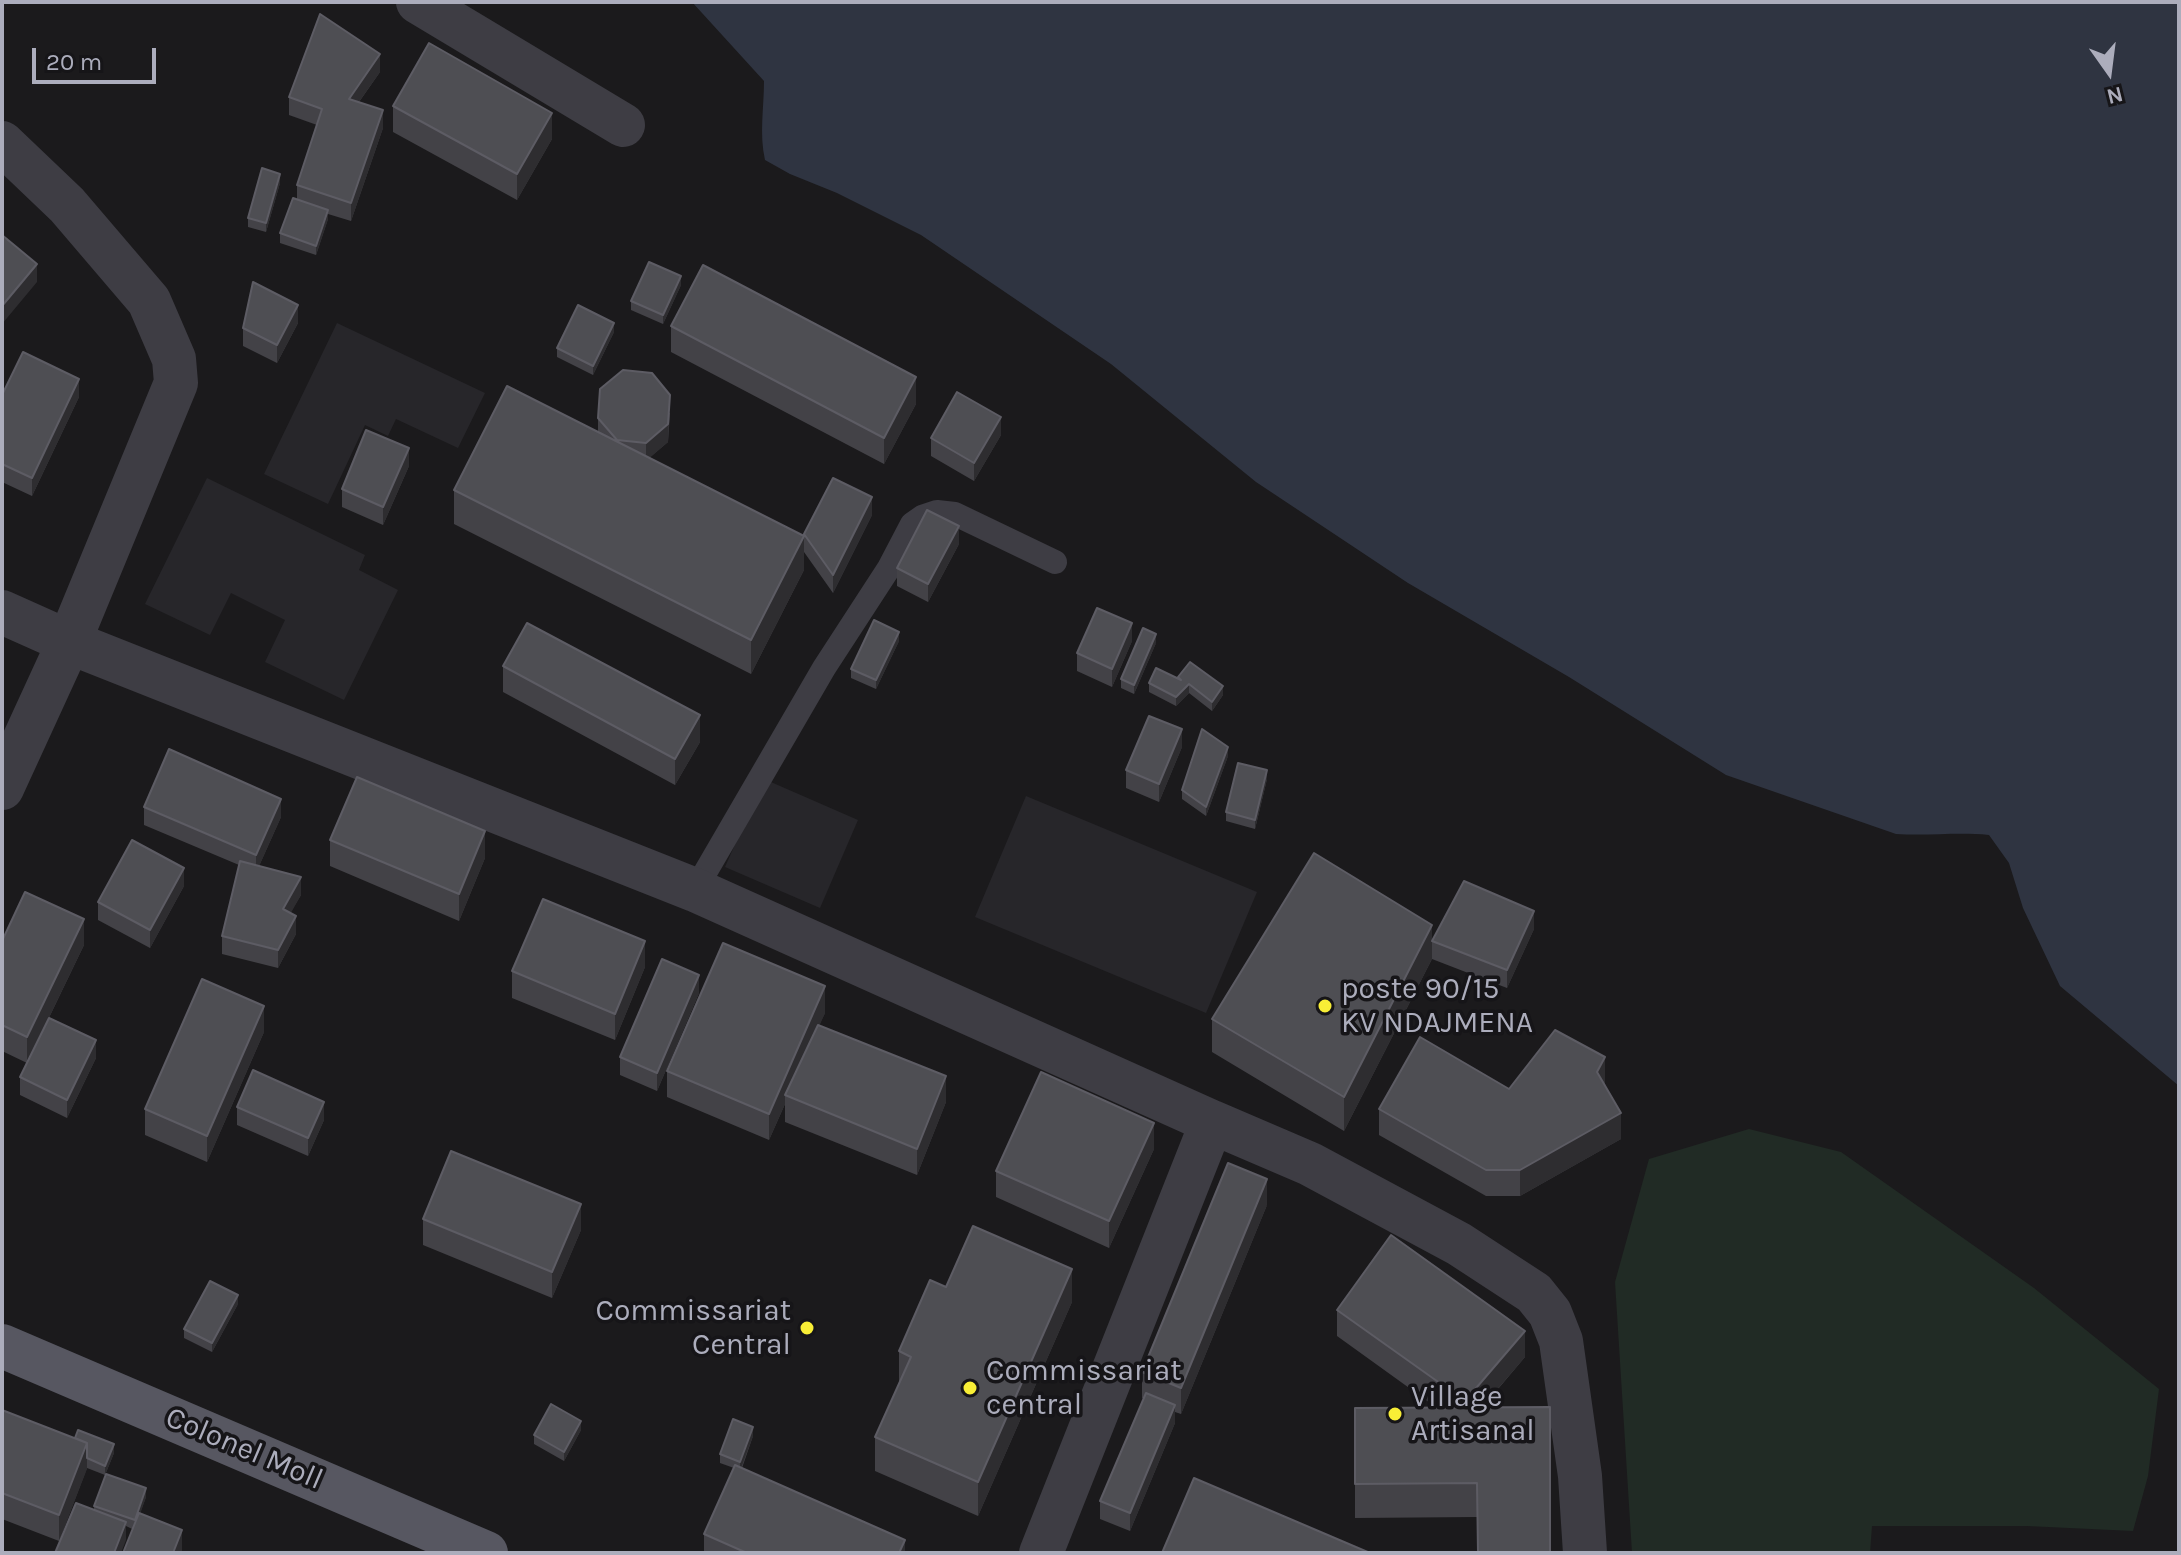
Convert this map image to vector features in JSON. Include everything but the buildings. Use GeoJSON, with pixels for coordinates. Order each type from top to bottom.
{"type":"FeatureCollection","features":[{"type":"Feature","properties":{"kind":"main road","name":"Colonel Moll"},"geometry":{"type":"LineString","coordinates":[[2,1346],[486,1553]]}},
{"type":"Feature","properties":{"kind":"street"},"geometry":{"type":"LineString","coordinates":[[418,2],[623,125]]}},
{"type":"Feature","properties":{"kind":"street"},"geometry":{"type":"LineString","coordinates":[[2,143],[67,205],[149,301],[174,359],[176,383],[69,642],[2,788]]}},
{"type":"Feature","properties":{"kind":"street"},"geometry":{"type":"LineString","coordinates":[[2,612],[69,642],[695,890],[1322,1170],[1459,1244],[1534,1293],[1550,1313],[1561,1341],[1580,1476],[1585,1553]]}},
{"type":"Feature","properties":{"kind":"street"},"geometry":{"type":"LineString","coordinates":[[1041,1553],[1212,1122]]}},
{"type":"Feature","properties":{"kind":"lane"},"geometry":{"type":"LineString","coordinates":[[695,890],[824,668],[889,568],[912,524],[937,512],[955,514],[1055,562]]}},
{"type":"Feature","properties":{"kind":"shaded area"},"geometry":{"type":"Polygon","coordinates":[[[337,323],[485,393],[458,448],[396,419],[388,436],[365,425],[328,504],[264,474],[337,323]]]}},
{"type":"Feature","properties":{"kind":"shaded area"},"geometry":{"type":"Polygon","coordinates":[[[207,478],[365,555],[359,570],[398,590],[344,700],[265,662],[285,620],[231,593],[210,635],[145,604],[207,478]]]}},
{"type":"Feature","properties":{"kind":"shaded area"},"geometry":{"type":"Polygon","coordinates":[[[764,779],[858,820],[820,908],[725,867],[764,779]]]}},
{"type":"Feature","properties":{"kind":"shaded area"},"geometry":{"type":"Polygon","coordinates":[[[1026,796],[1257,892],[1206,1013],[975,917],[1026,796]]]}},
{"type":"Feature","properties":{"kind":"shaded area"},"geometry":{"type":"Polygon","coordinates":[[[1749,1129],[1841,1152],[2034,1288],[2159,1389],[2148,1476],[2133,1531],[2027,1526],[1872,1526],[1870,1553],[1632,1553],[1615,1282],[1649,1159],[1749,1129]]]}},
{"type":"Feature","properties":{"kind":"water"},"geometry":{"type":"Polygon","coordinates":[[[692,2],[2179,2],[2179,1086],[2060,986],[2023,908],[2009,863],[1989,835],[1896,834],[1726,775],[1569,677],[1408,583],[1256,482],[1111,364],[921,235],[765,160],[762,131],[764,81],[692,2]]]}},
{"type":"Feature","properties":{"kind":"place","name":"poste 90/15 KV NDAJMENA"},"geometry":{"type":"Point","coordinates":[1325,1006]}},
{"type":"Feature","properties":{"kind":"place","name":"Commissariat Central"},"geometry":{"type":"Point","coordinates":[807,1328]}},
{"type":"Feature","properties":{"kind":"place","name":"Commissariat central"},"geometry":{"type":"Point","coordinates":[970,1388]}},
{"type":"Feature","properties":{"kind":"place","name":"Village Artisanal"},"geometry":{"type":"Point","coordinates":[1395,1414]}}]}
